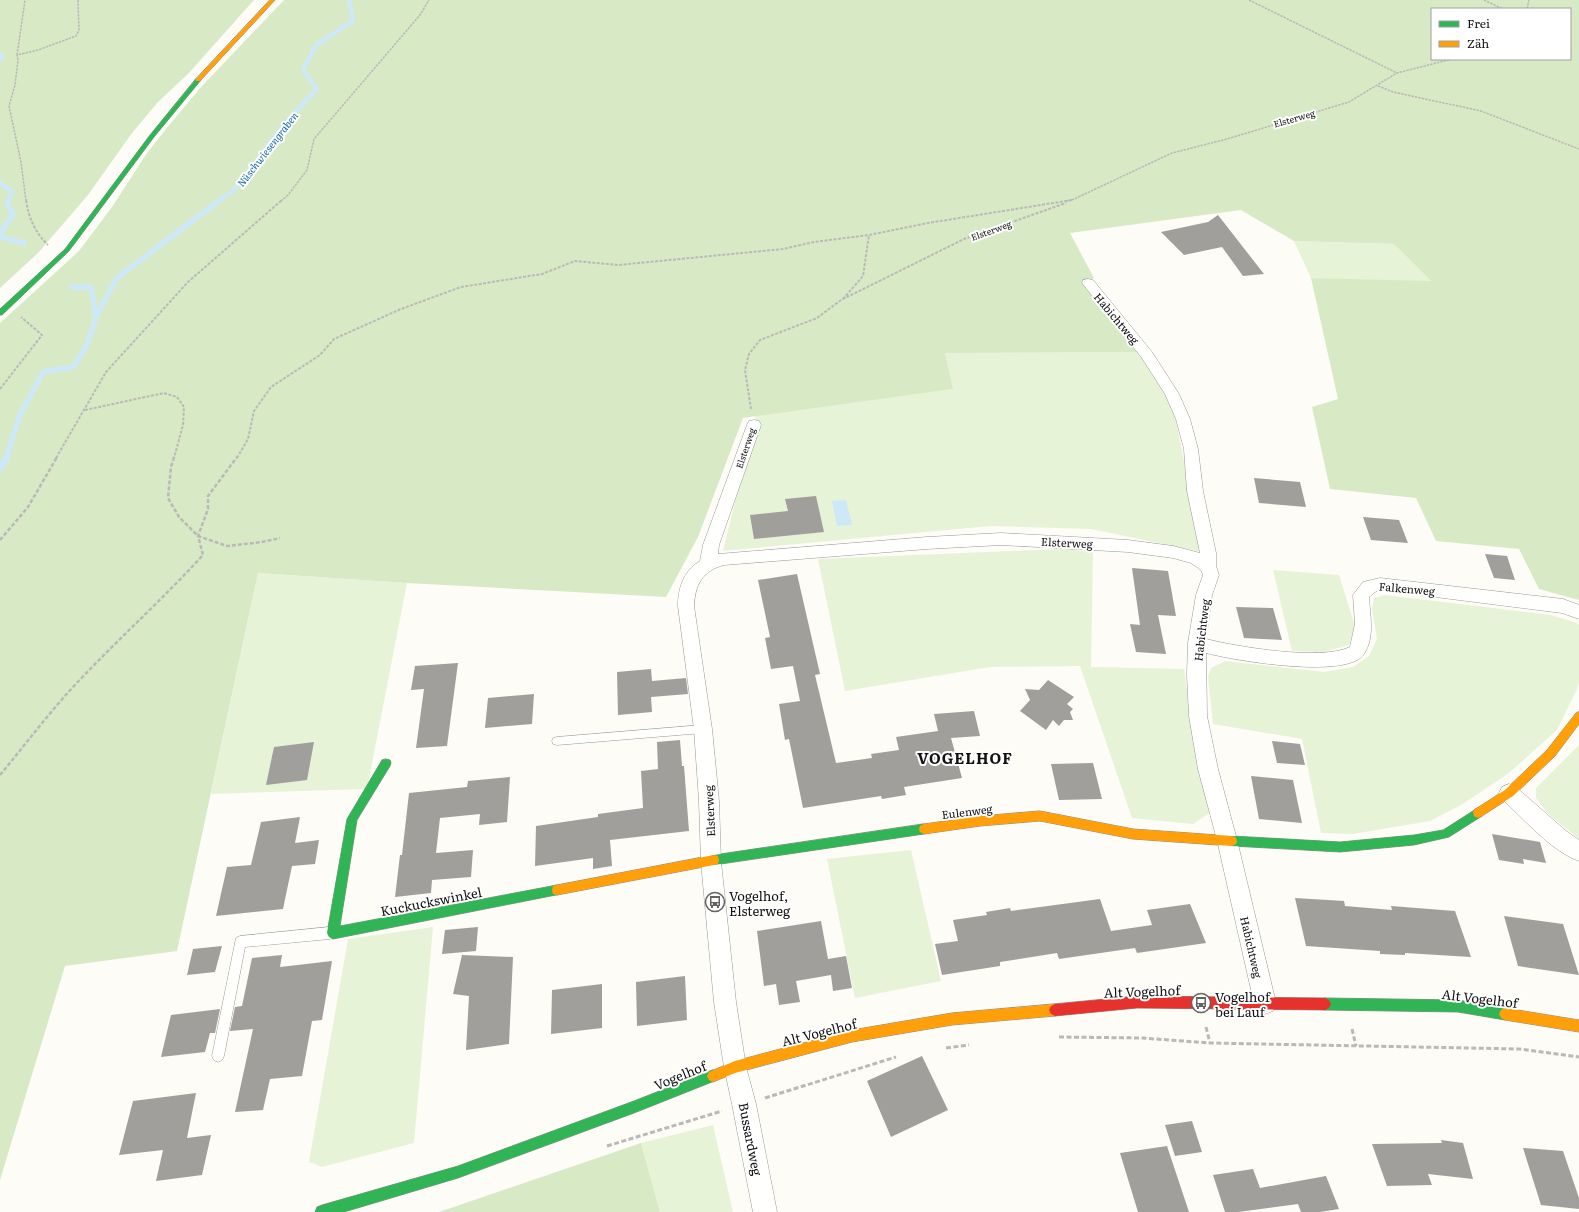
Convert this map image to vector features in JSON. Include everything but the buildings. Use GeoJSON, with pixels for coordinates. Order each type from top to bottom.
{"type":"FeatureCollection","features":[{"type":"Feature","properties":{"kind":"street"},"geometry":{"type":"LineString","coordinates":[[2,311],[67,250],[152,136],[187,92],[273,0]]}},
{"type":"Feature","properties":{"kind":"street","name":"Habichtweg"},"geometry":{"type":"LineString","coordinates":[[1088,283],[1127,329],[1172,394],[1182,419],[1191,449],[1195,491],[1208,553],[1208,566],[1211,575],[1204,595],[1197,643],[1196,675],[1198,716],[1208,769],[1227,840],[1265,1003]]}},
{"type":"Feature","properties":{"kind":"street","name":"Elsterweg"},"geometry":{"type":"LineString","coordinates":[[708,563],[711,545],[754,426]]}},
{"type":"Feature","properties":{"kind":"street","name":"Elsterweg"},"geometry":{"type":"LineString","coordinates":[[735,1067],[725,1002],[711,862],[709,801],[703,729],[685,593],[689,582],[708,563],[724,559],[1001,538],[1093,543],[1174,552],[1196,558],[1208,566]]}},
{"type":"Feature","properties":{"kind":"street","name":"Falkenweg"},"geometry":{"type":"LineString","coordinates":[[1197,643],[1217,650],[1247,655],[1310,660],[1329,660],[1345,657],[1357,650],[1362,635],[1363,621],[1360,608],[1361,594],[1369,587],[1380,584],[1563,606],[1579,612]]}},
{"type":"Feature","properties":{"kind":"street"},"geometry":{"type":"LineString","coordinates":[[1227,840],[1340,847],[1414,840],[1445,834],[1508,793],[1551,753],[1579,716]]}},
{"type":"Feature","properties":{"kind":"street"},"geometry":{"type":"LineString","coordinates":[[333,933],[352,819],[386,763]]}},
{"type":"Feature","properties":{"kind":"street"},"geometry":{"type":"LineString","coordinates":[[1508,793],[1559,838],[1579,852]]}},
{"type":"Feature","properties":{"kind":"street","name":"Eulenweg"},"geometry":{"type":"LineString","coordinates":[[711,862],[745,855],[980,821],[1040,816],[1133,834],[1227,840]]}},
{"type":"Feature","properties":{"kind":"street","name":"Kuckuckswinkel"},"geometry":{"type":"LineString","coordinates":[[333,933],[711,862]]}},
{"type":"Feature","properties":{"kind":"street","name":"Alt Vogelhof"},"geometry":{"type":"LineString","coordinates":[[735,1067],[851,1030],[1137,1002],[1458,1006],[1579,1026]]}},
{"type":"Feature","properties":{"kind":"street","name":"Bussardweg"},"geometry":{"type":"LineString","coordinates":[[735,1067],[744,1104],[765,1212]]}},
{"type":"Feature","properties":{"kind":"street","name":"Vogelhof"},"geometry":{"type":"LineString","coordinates":[[322,1212],[458,1172],[634,1107],[735,1067]]}},
{"type":"Feature","properties":{"kind":"lane"},"geometry":{"type":"LineString","coordinates":[[556,741],[703,729]]}},
{"type":"Feature","properties":{"kind":"lane"},"geometry":{"type":"LineString","coordinates":[[218,1056],[240,942],[333,933]]}},
{"type":"Feature","properties":{"kind":"path"},"geometry":{"type":"LineString","coordinates":[[25,0],[17,54],[16,85],[9,106],[21,162],[27,206],[32,225],[43,241]]}},
{"type":"Feature","properties":{"kind":"path"},"geometry":{"type":"LineString","coordinates":[[17,54],[38,50],[76,36],[79,30],[78,0]]}},
{"type":"Feature","properties":{"kind":"path"},"geometry":{"type":"LineString","coordinates":[[0,540],[28,507],[106,372],[188,282],[288,195],[307,170],[314,138],[420,15],[429,0]]}},
{"type":"Feature","properties":{"kind":"path"},"geometry":{"type":"LineString","coordinates":[[1249,0],[1397,73]]}},
{"type":"Feature","properties":{"kind":"path"},"geometry":{"type":"LineString","coordinates":[[1484,0],[1501,8]]}},
{"type":"Feature","properties":{"kind":"path","name":"Elsterweg"},"geometry":{"type":"LineString","coordinates":[[754,426],[745,370],[748,354],[760,340],[817,318],[841,300],[892,273],[964,239],[1072,200],[1172,153],[1227,139],[1349,102],[1378,86],[1397,73],[1448,60]]}},
{"type":"Feature","properties":{"kind":"path"},"geometry":{"type":"LineString","coordinates":[[1378,86],[1393,92],[1481,110],[1579,149]]}},
{"type":"Feature","properties":{"kind":"path"},"geometry":{"type":"LineString","coordinates":[[0,775],[74,686],[143,616],[174,588],[203,555],[198,536],[208,509],[208,496],[234,463],[248,439],[254,412],[271,387],[320,356],[334,339],[401,309],[461,287],[542,274],[575,261],[618,265],[657,263],[783,249],[814,242],[869,235],[928,223],[1072,200]]}},
{"type":"Feature","properties":{"kind":"path"},"geometry":{"type":"LineString","coordinates":[[841,300],[862,276],[869,235]]}},
{"type":"Feature","properties":{"kind":"path"},"geometry":{"type":"LineString","coordinates":[[0,389],[42,334],[19,315],[2,311]]}},
{"type":"Feature","properties":{"kind":"path"},"geometry":{"type":"LineString","coordinates":[[85,410],[164,393],[177,397],[184,407],[183,425],[171,467],[168,498],[178,518],[198,536],[227,546],[262,542],[280,538]]}},
{"type":"Feature","properties":{"kind":"path"},"geometry":{"type":"LineString","coordinates":[[1056,1037],[1142,1038],[1217,1043],[1520,1049],[1579,1057]]}},
{"type":"Feature","properties":{"kind":"path"},"geometry":{"type":"LineString","coordinates":[[943,1048],[974,1044]]}},
{"type":"Feature","properties":{"kind":"path"},"geometry":{"type":"LineString","coordinates":[[601,1148],[904,1054]]}},
{"type":"Feature","properties":{"kind":"green space"},"geometry":{"type":"Polygon","coordinates":[[[0,0],[254,0],[188,74],[158,102],[132,133],[88,195],[38,253],[0,288],[0,0]]]}},
{"type":"Feature","properties":{"kind":"green space"},"geometry":{"type":"Polygon","coordinates":[[[284,0],[1579,0],[1579,600],[1539,589],[1519,549],[1436,541],[1416,498],[1330,489],[1312,407],[1338,399],[1311,278],[1431,281],[1394,244],[1294,241],[1241,210],[1070,233],[1094,278],[1085,283],[1142,352],[945,353],[953,389],[743,418],[698,537],[666,597],[407,583],[258,573],[177,951],[65,966],[0,1180],[0,323],[79,251],[112,207],[147,153],[202,86],[284,0]]]}},
{"type":"Feature","properties":{"kind":"green space"},"geometry":{"type":"Polygon","coordinates":[[[1294,241],[1394,244],[1432,282],[1311,278],[1294,241]]]}},
{"type":"Feature","properties":{"kind":"green space"},"geometry":{"type":"Polygon","coordinates":[[[1142,352],[1174,411],[1202,552],[1091,529],[990,526],[723,551],[756,416],[952,389],[945,353],[1142,352]]]}},
{"type":"Feature","properties":{"kind":"green space"},"geometry":{"type":"Polygon","coordinates":[[[1064,549],[1093,552],[1091,667],[1184,669],[1192,727],[1211,812],[1193,824],[1132,818],[1080,666],[990,667],[845,691],[818,559],[1064,549]]]}},
{"type":"Feature","properties":{"kind":"green space"},"geometry":{"type":"Polygon","coordinates":[[[1273,570],[1339,575],[1355,626],[1349,645],[1324,652],[1292,651],[1273,570]]]}},
{"type":"Feature","properties":{"kind":"green space"},"geometry":{"type":"Polygon","coordinates":[[[258,573],[407,583],[367,789],[211,794],[258,573]]]}},
{"type":"Feature","properties":{"kind":"green space"},"geometry":{"type":"Polygon","coordinates":[[[1385,595],[1551,615],[1577,623],[1579,625],[1579,682],[1557,730],[1509,773],[1461,805],[1430,821],[1353,834],[1321,833],[1302,739],[1213,724],[1208,677],[1211,668],[1225,661],[1324,672],[1353,667],[1369,656],[1377,639],[1372,608],[1374,598],[1385,595]]]}},
{"type":"Feature","properties":{"kind":"green space"},"geometry":{"type":"Polygon","coordinates":[[[1579,745],[1579,839],[1546,812],[1536,798],[1536,788],[1579,745]]]}},
{"type":"Feature","properties":{"kind":"green space"},"geometry":{"type":"Polygon","coordinates":[[[911,850],[941,981],[855,998],[827,859],[911,850]]]}},
{"type":"Feature","properties":{"kind":"green space"},"geometry":{"type":"Polygon","coordinates":[[[433,927],[414,1143],[322,1167],[309,1162],[348,939],[433,927]]]}},
{"type":"Feature","properties":{"kind":"green space"},"geometry":{"type":"Polygon","coordinates":[[[713,1125],[733,1212],[660,1212],[641,1143],[713,1125]]]}},
{"type":"Feature","properties":{"kind":"green space"},"geometry":{"type":"Polygon","coordinates":[[[641,1143],[660,1212],[439,1212],[641,1143]]]}},
{"type":"Feature","properties":{"kind":"water"},"geometry":{"type":"Polygon","coordinates":[[[846,500],[852,525],[837,526],[832,501],[846,500]]]}},
{"type":"Feature","properties":{"kind":"waterway","name":"Nüschwiesengraben"},"geometry":{"type":"LineString","coordinates":[[219,201],[235,189],[285,123],[317,89],[303,70],[316,45],[353,21],[349,0]]}},
{"type":"Feature","properties":{"kind":"waterway"},"geometry":{"type":"LineString","coordinates":[[0,54],[2,56],[0,60]]}},
{"type":"Feature","properties":{"kind":"waterway"},"geometry":{"type":"LineString","coordinates":[[0,183],[12,191],[8,201]]}},
{"type":"Feature","properties":{"kind":"waterway"},"geometry":{"type":"LineString","coordinates":[[0,234],[13,214],[7,203],[8,200]]}},
{"type":"Feature","properties":{"kind":"waterway","name":"Nüschwiesengraben"},"geometry":{"type":"LineString","coordinates":[[96,317],[117,278],[220,200]]}},
{"type":"Feature","properties":{"kind":"waterway"},"geometry":{"type":"LineString","coordinates":[[0,237],[24,243]]}},
{"type":"Feature","properties":{"kind":"waterway"},"geometry":{"type":"LineString","coordinates":[[72,287],[91,287],[96,317]]}},
{"type":"Feature","properties":{"kind":"waterway"},"geometry":{"type":"LineString","coordinates":[[6,458],[20,415],[43,372],[73,367],[87,345],[96,317]]}},
{"type":"Feature","properties":{"kind":"waterway"},"geometry":{"type":"LineString","coordinates":[[0,468],[7,457]]}},
{"type":"Feature","properties":{"kind":"traffic: fast"},"geometry":{"type":"LineString","coordinates":[[0,313],[67,250],[152,136],[198,80]]}},
{"type":"Feature","properties":{"kind":"traffic: fast"},"geometry":{"type":"LineString","coordinates":[[386,763],[352,819],[333,933],[557,890]]}},
{"type":"Feature","properties":{"kind":"traffic: fast"},"geometry":{"type":"LineString","coordinates":[[1232,841],[1340,847],[1414,840],[1445,834],[1478,813]]}},
{"type":"Feature","properties":{"kind":"traffic: fast"},"geometry":{"type":"LineString","coordinates":[[714,860],[924,829]]}},
{"type":"Feature","properties":{"kind":"traffic: fast"},"geometry":{"type":"LineString","coordinates":[[1325,1004],[1458,1006],[1505,1014]]}},
{"type":"Feature","properties":{"kind":"traffic: fast"},"geometry":{"type":"LineString","coordinates":[[322,1212],[458,1172],[713,1076]]}},
{"type":"Feature","properties":{"kind":"traffic: slow"},"geometry":{"type":"LineString","coordinates":[[198,80],[273,0]]}},
{"type":"Feature","properties":{"kind":"traffic: slow"},"geometry":{"type":"LineString","coordinates":[[1478,813],[1509,793],[1551,753],[1579,716]]}},
{"type":"Feature","properties":{"kind":"traffic: slow"},"geometry":{"type":"LineString","coordinates":[[924,829],[980,821],[1040,816],[1133,834],[1232,841]]}},
{"type":"Feature","properties":{"kind":"traffic: slow"},"geometry":{"type":"LineString","coordinates":[[557,890],[714,860]]}},
{"type":"Feature","properties":{"kind":"traffic: slow"},"geometry":{"type":"LineString","coordinates":[[713,1076],[735,1067],[852,1036],[952,1019],[1055,1010]]}},
{"type":"Feature","properties":{"kind":"traffic: slow"},"geometry":{"type":"LineString","coordinates":[[1505,1014],[1579,1026]]}},
{"type":"Feature","properties":{"kind":"traffic: jam"},"geometry":{"type":"LineString","coordinates":[[1055,1010],[1137,1002],[1325,1004]]}},
{"type":"Feature","properties":{"kind":"place","name":"Vogelhof, Elsterweg"},"geometry":{"type":"Point","coordinates":[715,902]}},
{"type":"Feature","properties":{"kind":"place","name":"Vogelhof bei Lauf"},"geometry":{"type":"Point","coordinates":[1201,1003]}},
{"type":"Feature","properties":{"kind":"district","name":"VOGELHOF"},"geometry":{"type":"Point","coordinates":[965,757]}}]}
